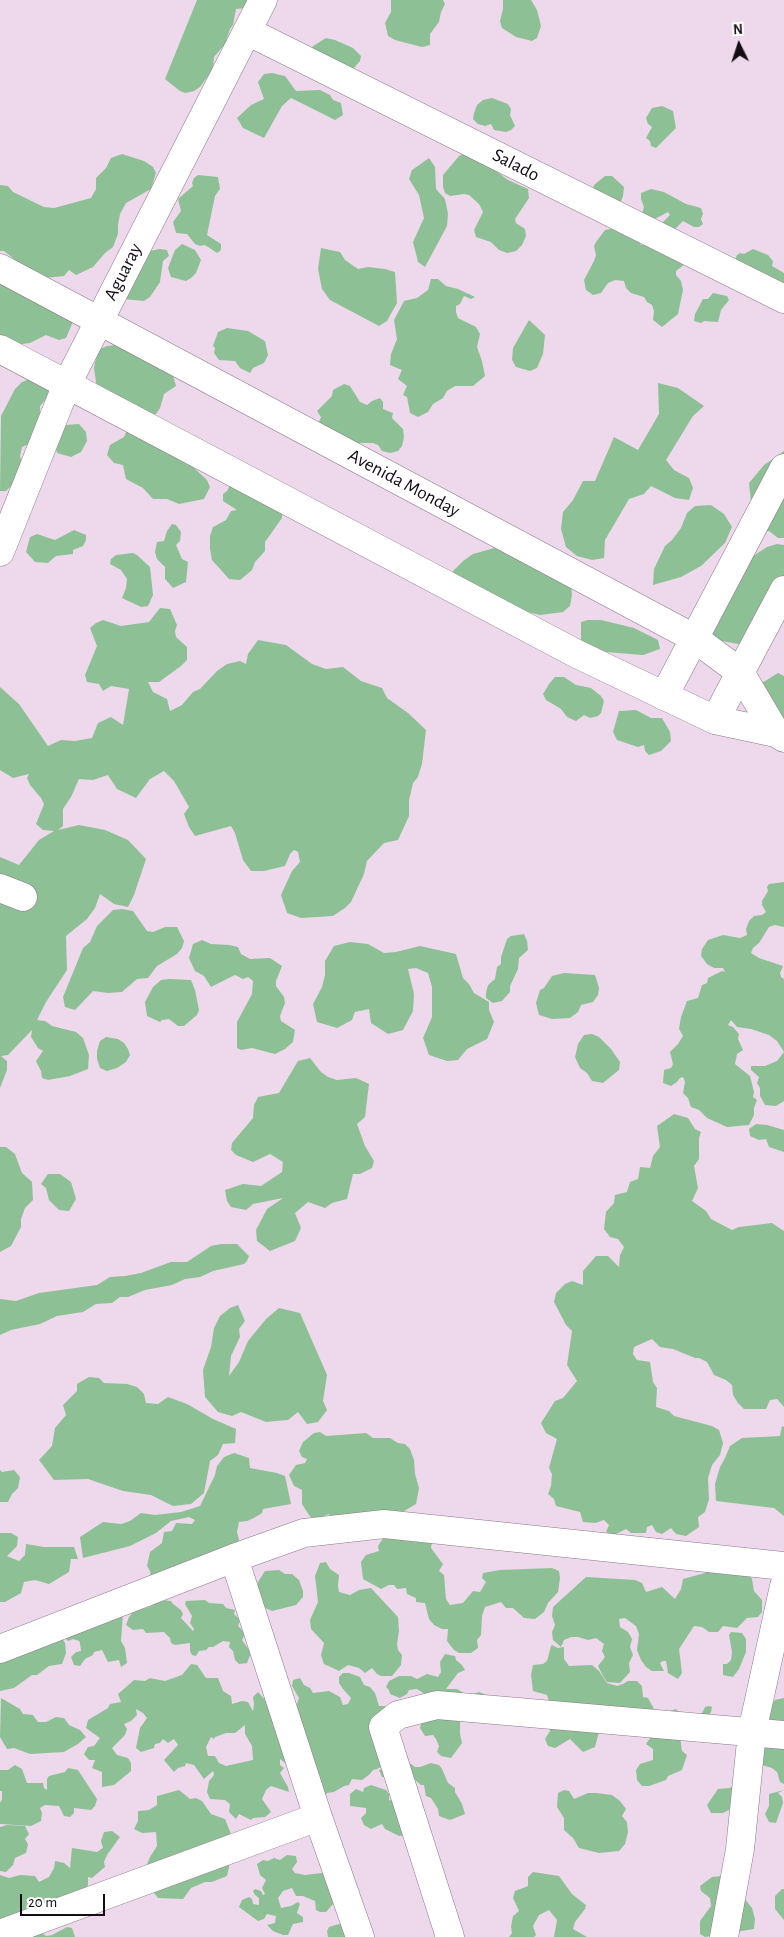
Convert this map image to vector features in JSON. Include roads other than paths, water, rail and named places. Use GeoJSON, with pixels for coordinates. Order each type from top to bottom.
{"type":"FeatureCollection","features":[{"type":"Feature","properties":{"kind":"street","name":"Aguaray"},"geometry":{"type":"LineString","coordinates":[[0,552],[67,384],[263,0]]}},
{"type":"Feature","properties":{"kind":"street","name":"Salado"},"geometry":{"type":"LineString","coordinates":[[248,31],[784,299]]}},
{"type":"Feature","properties":{"kind":"street","name":"Avenida Monday"},"geometry":{"type":"LineString","coordinates":[[0,268],[694,638],[740,672],[780,736]]}},
{"type":"Feature","properties":{"kind":"street","name":"Avenida Monday"},"geometry":{"type":"LineString","coordinates":[[0,349],[568,649],[715,720],[780,736]]}},
{"type":"Feature","properties":{"kind":"street"},"geometry":{"type":"LineString","coordinates":[[664,696],[784,468]]}},
{"type":"Feature","properties":{"kind":"street"},"geometry":{"type":"LineString","coordinates":[[715,720],[784,590]]}},
{"type":"Feature","properties":{"kind":"street"},"geometry":{"type":"LineString","coordinates":[[0,1649],[234,1558],[304,1533],[384,1524],[784,1566]]}},
{"type":"Feature","properties":{"kind":"street"},"geometry":{"type":"LineString","coordinates":[[234,1558],[318,1817],[360,1937]]}},
{"type":"Feature","properties":{"kind":"street"},"geometry":{"type":"LineString","coordinates":[[724,1937],[740,1849],[752,1732],[784,1586]]}},
{"type":"Feature","properties":{"kind":"street"},"geometry":{"type":"LineString","coordinates":[[450,1937],[383,1727],[398,1715],[436,1705],[784,1735]]}},
{"type":"Feature","properties":{"kind":"street"},"geometry":{"type":"LineString","coordinates":[[0,1934],[318,1817]]}}]}
